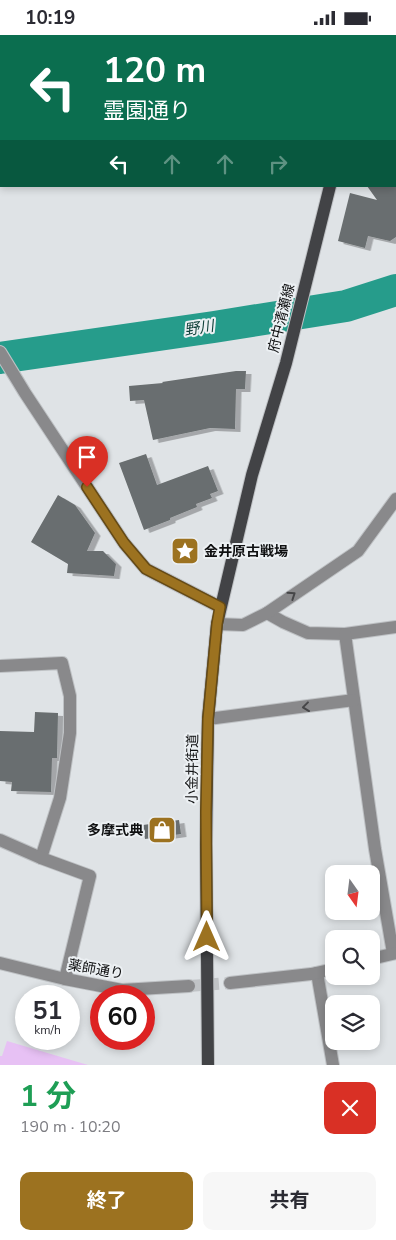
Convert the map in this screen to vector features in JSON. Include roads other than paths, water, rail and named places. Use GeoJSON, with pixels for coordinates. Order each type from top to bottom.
{"type":"FeatureCollection","features":[{"type":"Feature","properties":{"kind":"main road","name":"府中清瀬線"},"geometry":{"type":"LineString","coordinates":[[286,363],[330,187]]}},
{"type":"Feature","properties":{"kind":"main road","name":"小金井街道"},"geometry":{"type":"LineString","coordinates":[[208,1065],[206,853],[208,719],[217,624],[252,475],[286,363]]}},
{"type":"Feature","properties":{"kind":"street"},"geometry":{"type":"LineString","coordinates":[[0,352],[124,543],[146,569],[220,607]]}},
{"type":"Feature","properties":{"kind":"street"},"geometry":{"type":"LineString","coordinates":[[217,624],[243,625],[267,613],[358,551],[396,499]]}},
{"type":"Feature","properties":{"kind":"street"},"geometry":{"type":"LineString","coordinates":[[267,613],[308,633],[345,634],[396,627]]}},
{"type":"Feature","properties":{"kind":"street"},"geometry":{"type":"LineString","coordinates":[[345,634],[375,849],[394,953],[380,957]]}},
{"type":"Feature","properties":{"kind":"street"},"geometry":{"type":"LineString","coordinates":[[0,666],[62,663],[70,696],[70,733],[60,798],[41,858]]}},
{"type":"Feature","properties":{"kind":"street"},"geometry":{"type":"LineString","coordinates":[[208,719],[354,700]]}},
{"type":"Feature","properties":{"kind":"street"},"geometry":{"type":"LineString","coordinates":[[0,840],[90,876],[65,979]]}},
{"type":"Feature","properties":{"kind":"street","name":"薬師通り"},"geometry":{"type":"LineString","coordinates":[[0,963],[65,979],[122,990],[189,986]]}},
{"type":"Feature","properties":{"kind":"street"},"geometry":{"type":"LineString","coordinates":[[230,983],[325,971]]}},
{"type":"Feature","properties":{"kind":"street"},"geometry":{"type":"LineString","coordinates":[[317,973],[332,1065]]}},
{"type":"Feature","properties":{"kind":"waterway","name":"野川"},"geometry":{"type":"LineString","coordinates":[[0,358],[346,306],[396,290]]}},
{"type":"Feature","properties":{"kind":"tunnel"},"geometry":{"type":"LineString","coordinates":[[189,986],[230,983]]}},
{"type":"Feature","properties":{"kind":"place","name":"金井原古戦場"},"geometry":{"type":"Point","coordinates":[185,551]}},
{"type":"Feature","properties":{"kind":"place","name":"多摩式典"},"geometry":{"type":"Point","coordinates":[162,830]}}]}
